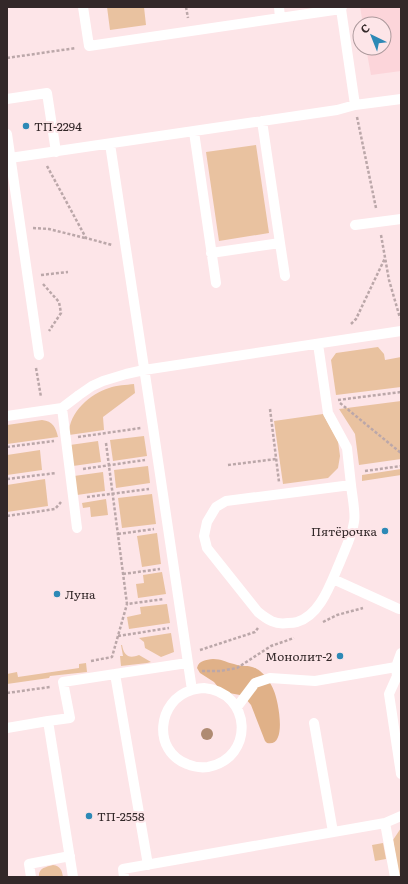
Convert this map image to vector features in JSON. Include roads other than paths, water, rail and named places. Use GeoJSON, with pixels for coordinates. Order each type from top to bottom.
{"type":"FeatureCollection","features":[{"type":"Feature","properties":{"kind":"lane"},"geometry":{"type":"LineString","coordinates":[[83,7],[89,46],[341,8],[355,105]]}},
{"type":"Feature","properties":{"kind":"lane"},"geometry":{"type":"LineString","coordinates":[[279,7],[280,18]]}},
{"type":"Feature","properties":{"kind":"lane"},"geometry":{"type":"LineString","coordinates":[[7,99],[47,93],[56,152]]}},
{"type":"Feature","properties":{"kind":"lane"},"geometry":{"type":"LineString","coordinates":[[10,158],[262,122],[337,110],[355,105],[401,99]]}},
{"type":"Feature","properties":{"kind":"lane"},"geometry":{"type":"LineString","coordinates":[[262,122],[285,276]]}},
{"type":"Feature","properties":{"kind":"lane"},"geometry":{"type":"LineString","coordinates":[[194,132],[216,283]]}},
{"type":"Feature","properties":{"kind":"lane"},"geometry":{"type":"LineString","coordinates":[[7,134],[20,227],[32,277],[39,355]]}},
{"type":"Feature","properties":{"kind":"lane"},"geometry":{"type":"LineString","coordinates":[[110,144],[192,690]]}},
{"type":"Feature","properties":{"kind":"lane"},"geometry":{"type":"LineString","coordinates":[[355,224],[401,219]]}},
{"type":"Feature","properties":{"kind":"lane"},"geometry":{"type":"LineString","coordinates":[[211,253],[280,243]]}},
{"type":"Feature","properties":{"kind":"lane"},"geometry":{"type":"LineString","coordinates":[[7,416],[62,408],[92,386],[103,381],[144,370],[401,331]]}},
{"type":"Feature","properties":{"kind":"lane"},"geometry":{"type":"LineString","coordinates":[[318,344],[328,413],[347,448],[351,485],[354,521],[350,537],[324,598],[317,608],[310,615],[298,622],[285,624],[273,623],[258,612],[207,548],[204,536],[207,522],[216,507],[226,501],[351,485]]}},
{"type":"Feature","properties":{"kind":"lane"},"geometry":{"type":"LineString","coordinates":[[62,408],[77,528]]}},
{"type":"Feature","properties":{"kind":"lane"},"geometry":{"type":"LineString","coordinates":[[332,579],[400,612]]}},
{"type":"Feature","properties":{"kind":"lane"},"geometry":{"type":"LineString","coordinates":[[401,654],[398,673],[389,694],[398,732],[401,774]]}},
{"type":"Feature","properties":{"kind":"lane"},"geometry":{"type":"LineString","coordinates":[[7,728],[70,718],[63,682],[116,674],[187,658]]}},
{"type":"Feature","properties":{"kind":"lane"},"geometry":{"type":"LineString","coordinates":[[236,708],[255,683],[270,678],[315,681],[398,673]]}},
{"type":"Feature","properties":{"kind":"lane"},"geometry":{"type":"LineString","coordinates":[[116,674],[148,865]]}},
{"type":"Feature","properties":{"kind":"lane"},"geometry":{"type":"LineString","coordinates":[[203,688],[216,691],[228,697],[236,708],[241,720],[242,734],[237,746],[230,756],[219,764],[207,767],[194,767],[182,762],[172,754],[166,744],[163,731],[164,718],[169,707],[178,697],[192,690],[203,688]]}},
{"type":"Feature","properties":{"kind":"lane"},"geometry":{"type":"LineString","coordinates":[[48,721],[73,877]]}},
{"type":"Feature","properties":{"kind":"lane"},"geometry":{"type":"LineString","coordinates":[[314,723],[334,832]]}},
{"type":"Feature","properties":{"kind":"lane"},"geometry":{"type":"LineString","coordinates":[[124,877],[123,869],[385,823],[401,816]]}},
{"type":"Feature","properties":{"kind":"lane"},"geometry":{"type":"LineString","coordinates":[[385,823],[395,877]]}},
{"type":"Feature","properties":{"kind":"lane"},"geometry":{"type":"LineString","coordinates":[[31,877],[29,864],[70,856]]}},
{"type":"Feature","properties":{"kind":"place","name":"ТП-2294"},"geometry":{"type":"Point","coordinates":[26,126]}},
{"type":"Feature","properties":{"kind":"place","name":"Пятёрочка"},"geometry":{"type":"Point","coordinates":[385,531]}},
{"type":"Feature","properties":{"kind":"place","name":"Луна"},"geometry":{"type":"Point","coordinates":[57,594]}},
{"type":"Feature","properties":{"kind":"place","name":"Монолит-2"},"geometry":{"type":"Point","coordinates":[340,656]}},
{"type":"Feature","properties":{"kind":"place","name":"ТП-2558"},"geometry":{"type":"Point","coordinates":[89,816]}}]}
